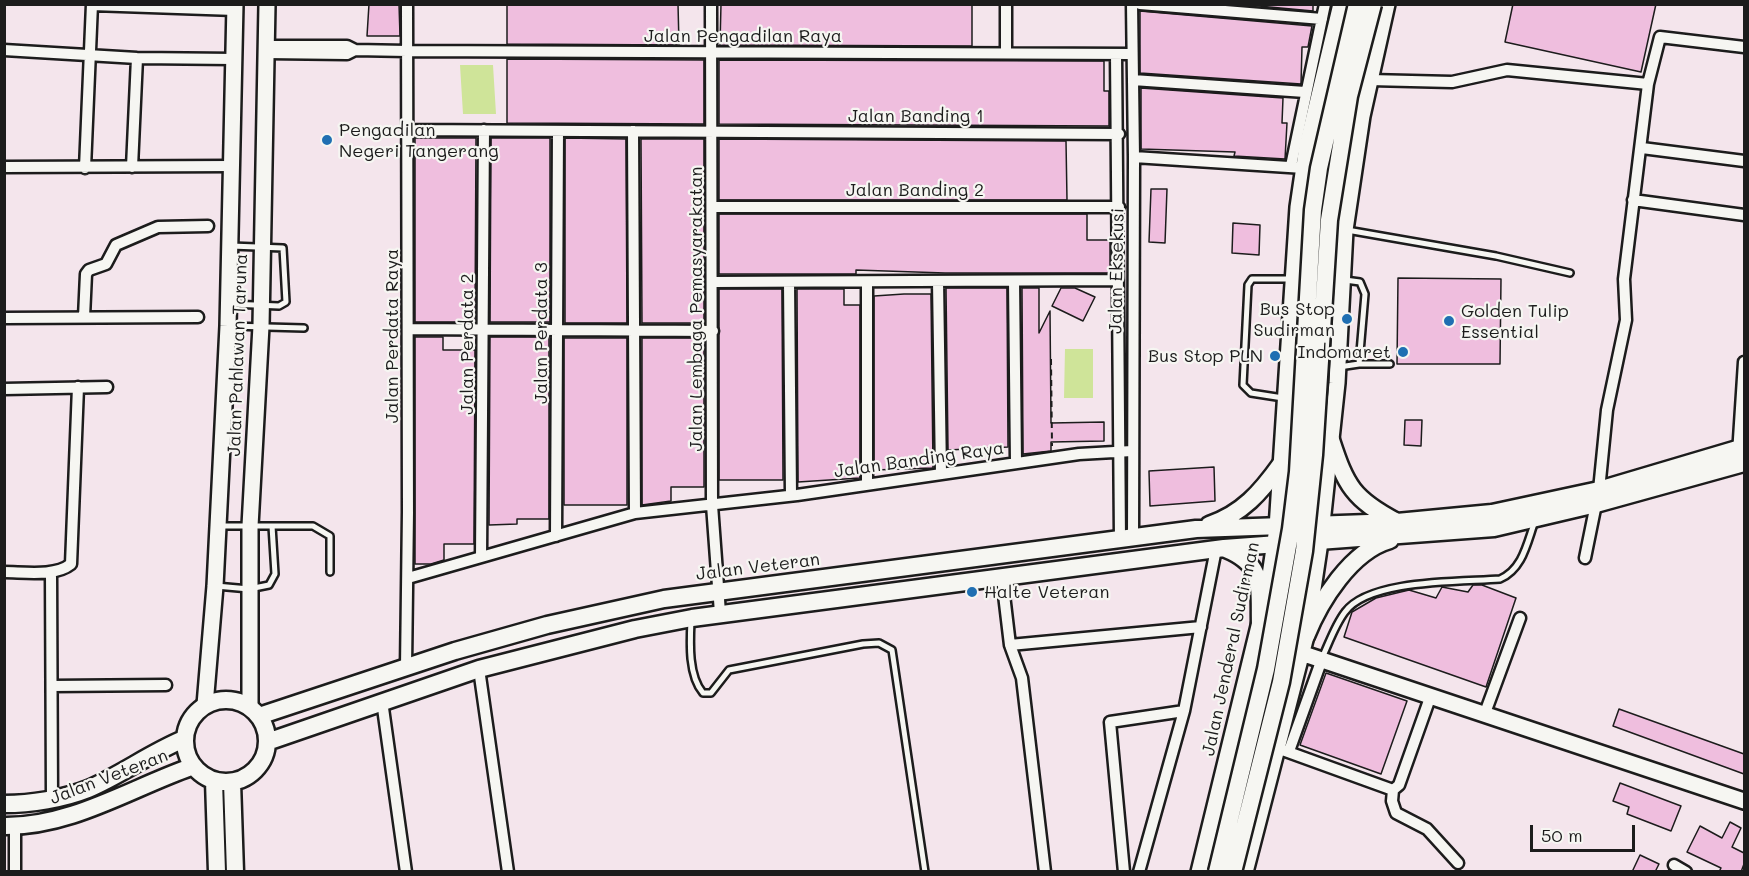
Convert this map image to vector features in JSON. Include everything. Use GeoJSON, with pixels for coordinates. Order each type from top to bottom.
{"type":"FeatureCollection","features":[{"type":"Feature","properties":{"kind":"main road","name":"Jalan Jenderal Sudirman"},"geometry":{"type":"LineString","coordinates":[[1217,872],[1266,669],[1291,529],[1298,472],[1313,210],[1319,168],[1357,4]]}},
{"type":"Feature","properties":{"kind":"main road"},"geometry":{"type":"LineString","coordinates":[[1233,872],[1281,682],[1304,551],[1314,455],[1329,220],[1349,96],[1373,4]]}},
{"type":"Feature","properties":{"kind":"main road"},"geometry":{"type":"LineString","coordinates":[[1331,440],[1344,478],[1357,496],[1375,510],[1397,522]]}},
{"type":"Feature","properties":{"kind":"main road"},"geometry":{"type":"LineString","coordinates":[[267,742],[479,669],[635,629],[720,613],[946,586],[1220,549],[1276,536],[1321,534],[1408,536],[1494,528],[1536,519],[1597,497],[1741,456]]}},
{"type":"Feature","properties":{"kind":"main road"},"geometry":{"type":"LineString","coordinates":[[1196,529],[1219,522],[1247,505],[1281,464]]}},
{"type":"Feature","properties":{"kind":"main road"},"geometry":{"type":"LineString","coordinates":[[1321,534],[1397,522],[1492,513],[1597,497]]}},
{"type":"Feature","properties":{"kind":"main road","name":"Jalan Veteran"},"geometry":{"type":"LineString","coordinates":[[255,712],[547,625],[620,607],[717,591],[942,564],[1196,529],[1276,536]]}},
{"type":"Feature","properties":{"kind":"main road"},"geometry":{"type":"LineString","coordinates":[[1306,636],[1316,611],[1335,582],[1385,542],[1408,536]]}},
{"type":"Feature","properties":{"kind":"main road"},"geometry":{"type":"LineString","coordinates":[[1220,549],[1240,555],[1256,570],[1259,582],[1260,624]]}},
{"type":"Feature","properties":{"kind":"main road"},"geometry":{"type":"LineString","coordinates":[[942,564],[946,586]]}},
{"type":"Feature","properties":{"kind":"main road"},"geometry":{"type":"LineString","coordinates":[[228,700],[255,712],[265,729],[267,742],[262,761],[249,775],[232,782],[214,780],[191,767],[184,739],[188,722],[205,705],[228,700]]}},
{"type":"Feature","properties":{"kind":"main road","name":"Jalan Veteran"},"geometry":{"type":"LineString","coordinates":[[4,804],[52,799],[87,789],[156,750],[184,739]]}},
{"type":"Feature","properties":{"kind":"main road","name":"Jalan Veteran"},"geometry":{"type":"LineString","coordinates":[[10,826],[52,819],[97,806],[191,767]]}},
{"type":"Feature","properties":{"kind":"main road"},"geometry":{"type":"LineString","coordinates":[[214,780],[217,872]]}},
{"type":"Feature","properties":{"kind":"main road"},"geometry":{"type":"LineString","coordinates":[[232,782],[235,872]]}},
{"type":"Feature","properties":{"kind":"street","name":"Jalan Pahlawan Taruna"},"geometry":{"type":"LineString","coordinates":[[255,712],[249,589],[250,526],[261,326],[267,4]]}},
{"type":"Feature","properties":{"kind":"street","name":"Jalan Perdata Raya"},"geometry":{"type":"LineString","coordinates":[[406,667],[408,578],[407,4]]}},
{"type":"Feature","properties":{"kind":"street","name":"Jalan Lembaga Pemasyarakatan"},"geometry":{"type":"LineString","coordinates":[[711,4],[712,505],[720,613]]}},
{"type":"Feature","properties":{"kind":"street"},"geometry":{"type":"LineString","coordinates":[[1006,4],[1006,53]]}},
{"type":"Feature","properties":{"kind":"street","name":"Jalan Eksekusi"},"geometry":{"type":"LineString","coordinates":[[1126,538],[1132,451],[1134,157],[1132,4]]}},
{"type":"Feature","properties":{"kind":"street"},"geometry":{"type":"LineString","coordinates":[[1140,4],[1322,19]]}},
{"type":"Feature","properties":{"kind":"street"},"geometry":{"type":"LineString","coordinates":[[1134,157],[1298,167],[1305,92],[1325,4]]}},
{"type":"Feature","properties":{"kind":"street","name":"Jalan Jenderal Sudirman"},"geometry":{"type":"LineString","coordinates":[[1199,872],[1257,641],[1276,536],[1298,167],[1307,146],[1341,4]]}},
{"type":"Feature","properties":{"kind":"street"},"geometry":{"type":"LineString","coordinates":[[1283,750],[1306,636],[1321,534],[1337,383],[1345,230],[1370,80],[1387,4]]}},
{"type":"Feature","properties":{"kind":"street"},"geometry":{"type":"LineString","coordinates":[[85,168],[92,5],[235,7]]}},
{"type":"Feature","properties":{"kind":"street","name":"Jalan Pahlawan Taruna"},"geometry":{"type":"LineString","coordinates":[[205,705],[216,586],[228,326],[235,7]]}},
{"type":"Feature","properties":{"kind":"street"},"geometry":{"type":"LineString","coordinates":[[1585,558],[1597,497],[1607,410],[1626,320],[1624,279],[1633,200],[1642,148],[1648,84],[1660,37],[1744,46]]}},
{"type":"Feature","properties":{"kind":"street","name":"Jalan Pengadilan Raya"},"geometry":{"type":"LineString","coordinates":[[267,49],[346,46],[355,50],[407,51],[1132,54]]}},
{"type":"Feature","properties":{"kind":"street"},"geometry":{"type":"LineString","coordinates":[[4,50],[137,58],[234,59]]}},
{"type":"Feature","properties":{"kind":"street","name":"Jalan Eksekusi"},"geometry":{"type":"LineString","coordinates":[[1116,54],[1119,134],[1117,450],[1126,538]]}},
{"type":"Feature","properties":{"kind":"street"},"geometry":{"type":"LineString","coordinates":[[132,167],[137,58]]}},
{"type":"Feature","properties":{"kind":"street"},"geometry":{"type":"LineString","coordinates":[[1370,80],[1452,82],[1507,70],[1648,84]]}},
{"type":"Feature","properties":{"kind":"street"},"geometry":{"type":"LineString","coordinates":[[1133,80],[1305,92]]}},
{"type":"Feature","properties":{"kind":"street","name":"Jalan Banding 1"},"geometry":{"type":"LineString","coordinates":[[407,130],[1119,134]]}},
{"type":"Feature","properties":{"kind":"street","name":"Jalan Perdata 2"},"geometry":{"type":"LineString","coordinates":[[481,557],[484,130]]}},
{"type":"Feature","properties":{"kind":"street","name":"Jalan Perdata 3"},"geometry":{"type":"LineString","coordinates":[[556,536],[558,131]]}},
{"type":"Feature","properties":{"kind":"street"},"geometry":{"type":"LineString","coordinates":[[633,131],[632,329],[635,513]]}},
{"type":"Feature","properties":{"kind":"street"},"geometry":{"type":"LineString","coordinates":[[1642,148],[1744,161]]}},
{"type":"Feature","properties":{"kind":"street"},"geometry":{"type":"LineString","coordinates":[[4,166],[85,168],[232,166]]}},
{"type":"Feature","properties":{"kind":"street"},"geometry":{"type":"LineString","coordinates":[[1633,200],[1744,215]]}},
{"type":"Feature","properties":{"kind":"street","name":"Jalan Banding 2"},"geometry":{"type":"LineString","coordinates":[[712,207],[1119,207]]}},
{"type":"Feature","properties":{"kind":"street"},"geometry":{"type":"LineString","coordinates":[[84,317],[86,274],[89,270],[106,264],[116,245],[167,225],[208,226]]}},
{"type":"Feature","properties":{"kind":"street"},"geometry":{"type":"LineString","coordinates":[[713,282],[1118,280]]}},
{"type":"Feature","properties":{"kind":"street"},"geometry":{"type":"LineString","coordinates":[[1014,281],[1016,462]]}},
{"type":"Feature","properties":{"kind":"street"},"geometry":{"type":"LineString","coordinates":[[867,282],[867,484]]}},
{"type":"Feature","properties":{"kind":"street"},"geometry":{"type":"LineString","coordinates":[[938,282],[941,473]]}},
{"type":"Feature","properties":{"kind":"street"},"geometry":{"type":"LineString","coordinates":[[789,283],[791,495]]}},
{"type":"Feature","properties":{"kind":"street"},"geometry":{"type":"LineString","coordinates":[[4,318],[198,317]]}},
{"type":"Feature","properties":{"kind":"street"},"geometry":{"type":"LineString","coordinates":[[408,329],[713,331]]}},
{"type":"Feature","properties":{"kind":"street"},"geometry":{"type":"LineString","coordinates":[[1741,456],[1744,362]]}},
{"type":"Feature","properties":{"kind":"street"},"geometry":{"type":"LineString","coordinates":[[1287,381],[1297,394],[1306,397],[1324,393],[1337,383]]}},
{"type":"Feature","properties":{"kind":"street"},"geometry":{"type":"LineString","coordinates":[[4,572],[51,572],[65,569],[71,564],[78,387]]}},
{"type":"Feature","properties":{"kind":"street"},"geometry":{"type":"LineString","coordinates":[[4,389],[107,387]]}},
{"type":"Feature","properties":{"kind":"street","name":"Jalan Banding Raya"},"geometry":{"type":"LineString","coordinates":[[408,578],[635,513],[791,495],[1016,462],[1117,450],[1132,451]]}},
{"type":"Feature","properties":{"kind":"street"},"geometry":{"type":"LineString","coordinates":[[1139,872],[1184,711],[1220,549]]}},
{"type":"Feature","properties":{"kind":"street"},"geometry":{"type":"LineString","coordinates":[[51,572],[52,799]]}},
{"type":"Feature","properties":{"kind":"street"},"geometry":{"type":"LineString","coordinates":[[1002,578],[1010,645],[1022,678],[1045,872]]}},
{"type":"Feature","properties":{"kind":"street"},"geometry":{"type":"LineString","coordinates":[[1485,713],[1520,618]]}},
{"type":"Feature","properties":{"kind":"street"},"geometry":{"type":"LineString","coordinates":[[1010,645],[1201,627]]}},
{"type":"Feature","properties":{"kind":"street"},"geometry":{"type":"LineString","coordinates":[[1257,641],[1301,652],[1744,801]]}},
{"type":"Feature","properties":{"kind":"street"},"geometry":{"type":"LineString","coordinates":[[1245,872],[1283,750],[1322,659]]}},
{"type":"Feature","properties":{"kind":"street"},"geometry":{"type":"LineString","coordinates":[[479,669],[508,872]]}},
{"type":"Feature","properties":{"kind":"street"},"geometry":{"type":"LineString","coordinates":[[52,686],[166,685]]}},
{"type":"Feature","properties":{"kind":"street"},"geometry":{"type":"LineString","coordinates":[[1431,695],[1399,785],[1393,790],[1392,801],[1396,813],[1427,829],[1458,862]]}},
{"type":"Feature","properties":{"kind":"street"},"geometry":{"type":"LineString","coordinates":[[382,701],[406,872]]}},
{"type":"Feature","properties":{"kind":"street"},"geometry":{"type":"LineString","coordinates":[[1124,872],[1110,722],[1184,711]]}},
{"type":"Feature","properties":{"kind":"street"},"geometry":{"type":"LineString","coordinates":[[1283,750],[1393,790]]}},
{"type":"Feature","properties":{"kind":"street"},"geometry":{"type":"LineString","coordinates":[[10,826],[15,872]]}},
{"type":"Feature","properties":{"kind":"street"},"geometry":{"type":"LineString","coordinates":[[1674,865],[1686,872]]}},
{"type":"Feature","properties":{"kind":"lane"},"geometry":{"type":"LineString","coordinates":[[1345,230],[1496,256],[1570,273]]}},
{"type":"Feature","properties":{"kind":"lane"},"geometry":{"type":"LineString","coordinates":[[228,304],[283,306],[286,302],[284,249],[263,246],[230,246]]}},
{"type":"Feature","properties":{"kind":"lane"},"geometry":{"type":"LineString","coordinates":[[1286,398],[1251,393],[1243,386],[1248,285],[1252,279],[1293,279]]}},
{"type":"Feature","properties":{"kind":"lane"},"geometry":{"type":"LineString","coordinates":[[1343,279],[1360,282],[1365,294],[1359,364]]}},
{"type":"Feature","properties":{"kind":"lane"},"geometry":{"type":"LineString","coordinates":[[228,326],[304,328]]}},
{"type":"Feature","properties":{"kind":"lane"},"geometry":{"type":"LineString","coordinates":[[1338,367],[1390,364]]}},
{"type":"Feature","properties":{"kind":"lane"},"geometry":{"type":"LineString","coordinates":[[1322,659],[1345,611],[1361,597],[1385,588],[1500,579],[1511,574],[1518,567],[1536,519]]}},
{"type":"Feature","properties":{"kind":"lane"},"geometry":{"type":"LineString","coordinates":[[217,526],[313,526],[326,531],[330,536],[330,572]]}},
{"type":"Feature","properties":{"kind":"lane"},"geometry":{"type":"LineString","coordinates":[[216,586],[263,588],[273,580],[272,526]]}},
{"type":"Feature","properties":{"kind":"lane"},"geometry":{"type":"LineString","coordinates":[[692,618],[690,638],[695,684],[703,693],[711,693],[729,670],[863,644],[879,643],[892,650],[925,872]]}},
{"type":"Feature","properties":{"kind":"path"},"geometry":{"type":"LineString","coordinates":[[1051,359],[1052,458]]}},
{"type":"Feature","properties":{"kind":"green space"},"geometry":{"type":"Polygon","coordinates":[[[460,65],[493,65],[496,114],[463,114],[460,65]]]}},
{"type":"Feature","properties":{"kind":"green space"},"geometry":{"type":"Polygon","coordinates":[[[1065,349],[1093,349],[1093,398],[1064,398],[1065,349]]]}},
{"type":"Feature","properties":{"kind":"building"},"geometry":{"type":"Polygon","coordinates":[[[369,4],[399,4],[400,36],[367,36],[369,4]]]}},
{"type":"Feature","properties":{"kind":"building"},"geometry":{"type":"Polygon","coordinates":[[[507,4],[678,4],[679,45],[507,44],[507,4]]]}},
{"type":"Feature","properties":{"kind":"building"},"geometry":{"type":"Polygon","coordinates":[[[721,4],[972,4],[972,46],[720,45],[721,4]]]}},
{"type":"Feature","properties":{"kind":"building"},"geometry":{"type":"Polygon","coordinates":[[[1237,4],[1313,4],[1313,11],[1237,4]]]}},
{"type":"Feature","properties":{"kind":"building"},"geometry":{"type":"Polygon","coordinates":[[[1513,4],[1656,4],[1641,72],[1505,42],[1513,4]]]}},
{"type":"Feature","properties":{"kind":"building"},"geometry":{"type":"Polygon","coordinates":[[[1140,11],[1312,26],[1308,47],[1302,47],[1301,84],[1140,73],[1140,11]]]}},
{"type":"Feature","properties":{"kind":"building"},"geometry":{"type":"Polygon","coordinates":[[[507,59],[704,60],[704,124],[507,123],[507,59]]]}},
{"type":"Feature","properties":{"kind":"building"},"geometry":{"type":"Polygon","coordinates":[[[719,60],[1104,61],[1104,91],[1109,91],[1109,126],[719,124],[719,60]]]}},
{"type":"Feature","properties":{"kind":"building"},"geometry":{"type":"Polygon","coordinates":[[[1141,88],[1283,98],[1282,123],[1287,123],[1285,159],[1234,156],[1235,152],[1141,149],[1141,88]]]}},
{"type":"Feature","properties":{"kind":"building"},"geometry":{"type":"Polygon","coordinates":[[[415,138],[476,138],[475,322],[415,322],[415,138]]]}},
{"type":"Feature","properties":{"kind":"building"},"geometry":{"type":"Polygon","coordinates":[[[491,138],[550,138],[550,322],[490,322],[491,138]]]}},
{"type":"Feature","properties":{"kind":"building"},"geometry":{"type":"Polygon","coordinates":[[[565,138],[626,139],[627,323],[565,323],[565,138]]]}},
{"type":"Feature","properties":{"kind":"building"},"geometry":{"type":"Polygon","coordinates":[[[641,139],[704,139],[704,323],[642,323],[641,139]]]}},
{"type":"Feature","properties":{"kind":"building"},"geometry":{"type":"Polygon","coordinates":[[[719,139],[1066,141],[1067,200],[719,200],[719,139]]]}},
{"type":"Feature","properties":{"kind":"building"},"geometry":{"type":"Polygon","coordinates":[[[1151,189],[1167,189],[1165,243],[1149,242],[1151,189]]]}},
{"type":"Feature","properties":{"kind":"building"},"geometry":{"type":"Polygon","coordinates":[[[719,214],[1087,214],[1087,240],[1110,240],[1110,273],[945,273],[856,270],[856,274],[719,274],[719,214]]]}},
{"type":"Feature","properties":{"kind":"building"},"geometry":{"type":"Polygon","coordinates":[[[1233,223],[1260,225],[1259,255],[1232,253],[1233,223]]]}},
{"type":"Feature","properties":{"kind":"building","name":"Golden Tulip Essential"},"geometry":{"type":"Polygon","coordinates":[[[1398,278],[1501,279],[1500,364],[1397,364],[1398,278]]]}},
{"type":"Feature","properties":{"kind":"building"},"geometry":{"type":"Polygon","coordinates":[[[946,288],[1007,288],[1008,447],[948,450],[946,288]]]}},
{"type":"Feature","properties":{"kind":"building"},"geometry":{"type":"Polygon","coordinates":[[[1022,288],[1039,288],[1039,333],[1050,311],[1051,423],[1104,422],[1104,441],[1051,442],[1051,451],[1023,454],[1022,288]]]}},
{"type":"Feature","properties":{"kind":"building"},"geometry":{"type":"Polygon","coordinates":[[[1061,288],[1075,288],[1095,297],[1083,321],[1052,306],[1061,288]]]}},
{"type":"Feature","properties":{"kind":"building"},"geometry":{"type":"Polygon","coordinates":[[[719,289],[782,289],[783,480],[719,480],[719,289]]]}},
{"type":"Feature","properties":{"kind":"building"},"geometry":{"type":"Polygon","coordinates":[[[797,289],[844,289],[844,305],[860,305],[860,478],[798,482],[797,289]]]}},
{"type":"Feature","properties":{"kind":"building"},"geometry":{"type":"Polygon","coordinates":[[[931,294],[933,468],[874,470],[874,296],[931,294]]]}},
{"type":"Feature","properties":{"kind":"building"},"geometry":{"type":"Polygon","coordinates":[[[415,337],[443,337],[443,350],[475,350],[474,544],[444,544],[444,560],[431,564],[415,564],[415,337]]]}},
{"type":"Feature","properties":{"kind":"building"},"geometry":{"type":"Polygon","coordinates":[[[490,337],[549,337],[549,519],[517,519],[517,524],[489,525],[490,337]]]}},
{"type":"Feature","properties":{"kind":"building"},"geometry":{"type":"Polygon","coordinates":[[[564,338],[627,338],[627,505],[564,505],[564,338]]]}},
{"type":"Feature","properties":{"kind":"building"},"geometry":{"type":"Polygon","coordinates":[[[642,338],[704,338],[704,487],[671,487],[671,501],[642,505],[642,338]]]}},
{"type":"Feature","properties":{"kind":"building"},"geometry":{"type":"Polygon","coordinates":[[[1405,420],[1422,420],[1421,446],[1404,445],[1405,420]]]}},
{"type":"Feature","properties":{"kind":"building"},"geometry":{"type":"Polygon","coordinates":[[[1214,467],[1215,501],[1150,506],[1149,471],[1214,467]]]}},
{"type":"Feature","properties":{"kind":"building"},"geometry":{"type":"Polygon","coordinates":[[[1473,585],[1482,585],[1516,598],[1486,687],[1344,637],[1352,612],[1376,598],[1409,590],[1436,598],[1442,587],[1468,592],[1473,585]]]}},
{"type":"Feature","properties":{"kind":"building"},"geometry":{"type":"Polygon","coordinates":[[[1326,673],[1407,701],[1381,774],[1300,745],[1326,673]]]}},
{"type":"Feature","properties":{"kind":"building"},"geometry":{"type":"Polygon","coordinates":[[[1619,709],[1744,754],[1744,774],[1613,726],[1619,709]]]}},
{"type":"Feature","properties":{"kind":"building"},"geometry":{"type":"Polygon","coordinates":[[[1620,783],[1681,806],[1671,831],[1627,814],[1629,807],[1613,801],[1620,783]]]}},
{"type":"Feature","properties":{"kind":"building"},"geometry":{"type":"Polygon","coordinates":[[[1730,822],[1741,828],[1732,847],[1744,853],[1741,872],[1719,872],[1721,868],[1687,852],[1700,826],[1722,838],[1730,822]]]}},
{"type":"Feature","properties":{"kind":"building"},"geometry":{"type":"Polygon","coordinates":[[[1640,855],[1659,864],[1655,872],[1632,872],[1640,855]]]}},
{"type":"Feature","properties":{"kind":"place","name":"Pengadilan Negeri Tangerang"},"geometry":{"type":"Point","coordinates":[327,140]}},
{"type":"Feature","properties":{"kind":"place","name":"Bus Stop Sudirman"},"geometry":{"type":"Point","coordinates":[1347,319]}},
{"type":"Feature","properties":{"kind":"place","name":"Golden Tulip Essential"},"geometry":{"type":"Point","coordinates":[1449,321]}},
{"type":"Feature","properties":{"kind":"place","name":"Indomaret"},"geometry":{"type":"Point","coordinates":[1403,352]}},
{"type":"Feature","properties":{"kind":"place","name":"Bus Stop PLN"},"geometry":{"type":"Point","coordinates":[1275,356]}},
{"type":"Feature","properties":{"kind":"place","name":"Halte Veteran"},"geometry":{"type":"Point","coordinates":[972,592]}}]}
